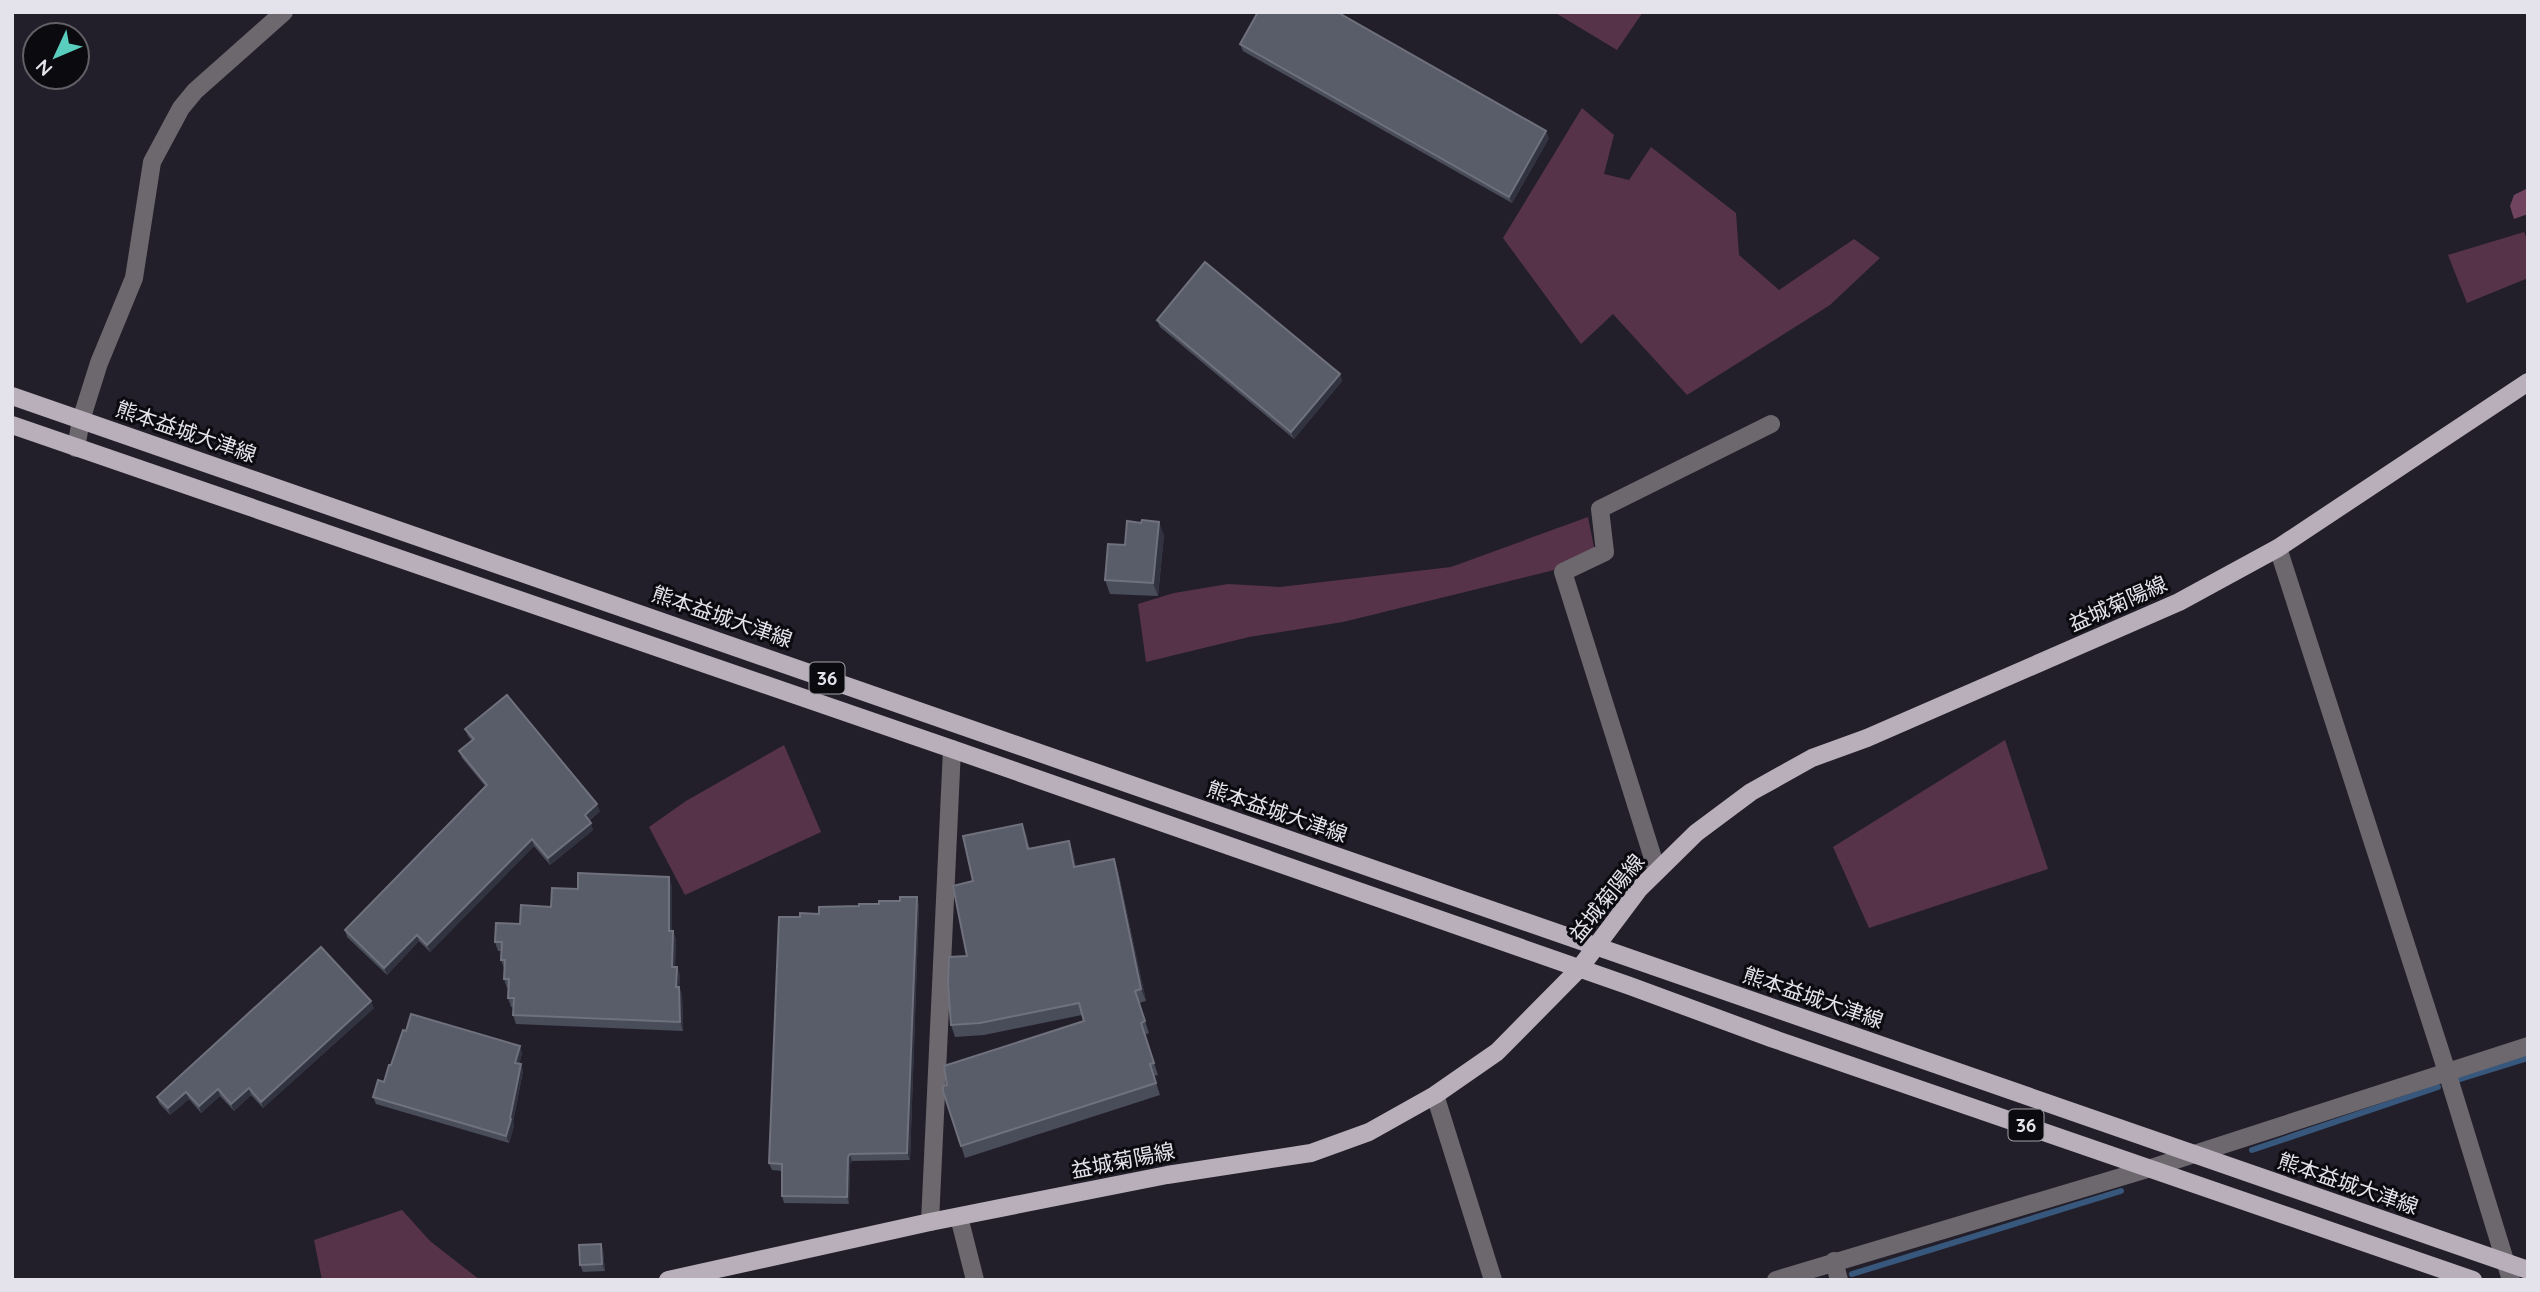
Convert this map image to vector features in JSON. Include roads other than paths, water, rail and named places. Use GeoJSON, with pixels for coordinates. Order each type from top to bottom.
{"type":"FeatureCollection","features":[{"type":"Feature","properties":{"kind":"main road","name":"益城菊陽線"},"geometry":{"type":"LineString","coordinates":[[668,1280],[930,1222],[1167,1175],[1311,1153],[1369,1132],[1435,1095],[1497,1052],[1578,969],[1639,889],[1696,833],[1751,792],[1812,758],[1867,737],[2179,602],[2278,548],[2528,382]]}},
{"type":"Feature","properties":{"kind":"main road","name":"熊本益城大津線"},"geometry":{"type":"LineString","coordinates":[[12,396],[2193,1154],[2508,1272],[2528,1270]]}},
{"type":"Feature","properties":{"kind":"main road","name":"36"},"geometry":{"type":"LineString","coordinates":[[12,425],[952,749],[1771,1038],[2473,1280]]}},
{"type":"Feature","properties":{"kind":"street"},"geometry":{"type":"LineString","coordinates":[[76,448],[81,420],[99,363],[134,278],[152,162],[181,108],[195,91],[285,12]]}},
{"type":"Feature","properties":{"kind":"street"},"geometry":{"type":"LineString","coordinates":[[1657,871],[1563,572],[1605,552],[1600,509],[1771,424]]}},
{"type":"Feature","properties":{"kind":"street"},"geometry":{"type":"LineString","coordinates":[[2278,548],[2447,1072],[2508,1272]]}},
{"type":"Feature","properties":{"kind":"street"},"geometry":{"type":"LineString","coordinates":[[930,1222],[952,749]]}},
{"type":"Feature","properties":{"kind":"street"},"geometry":{"type":"LineString","coordinates":[[1776,1280],[2151,1168],[2528,1046]]}},
{"type":"Feature","properties":{"kind":"street"},"geometry":{"type":"LineString","coordinates":[[1435,1095],[1493,1280]]}},
{"type":"Feature","properties":{"kind":"street"},"geometry":{"type":"LineString","coordinates":[[959,1217],[975,1280]]}},
{"type":"Feature","properties":{"kind":"street"},"geometry":{"type":"LineString","coordinates":[[1834,1261],[1839,1280]]}},
{"type":"Feature","properties":{"kind":"waterway"},"geometry":{"type":"LineString","coordinates":[[2457,1080],[2528,1058]]}},
{"type":"Feature","properties":{"kind":"waterway"},"geometry":{"type":"LineString","coordinates":[[2252,1150],[2438,1087]]}},
{"type":"Feature","properties":{"kind":"waterway"},"geometry":{"type":"LineString","coordinates":[[1852,1274],[2121,1191]]}}]}
